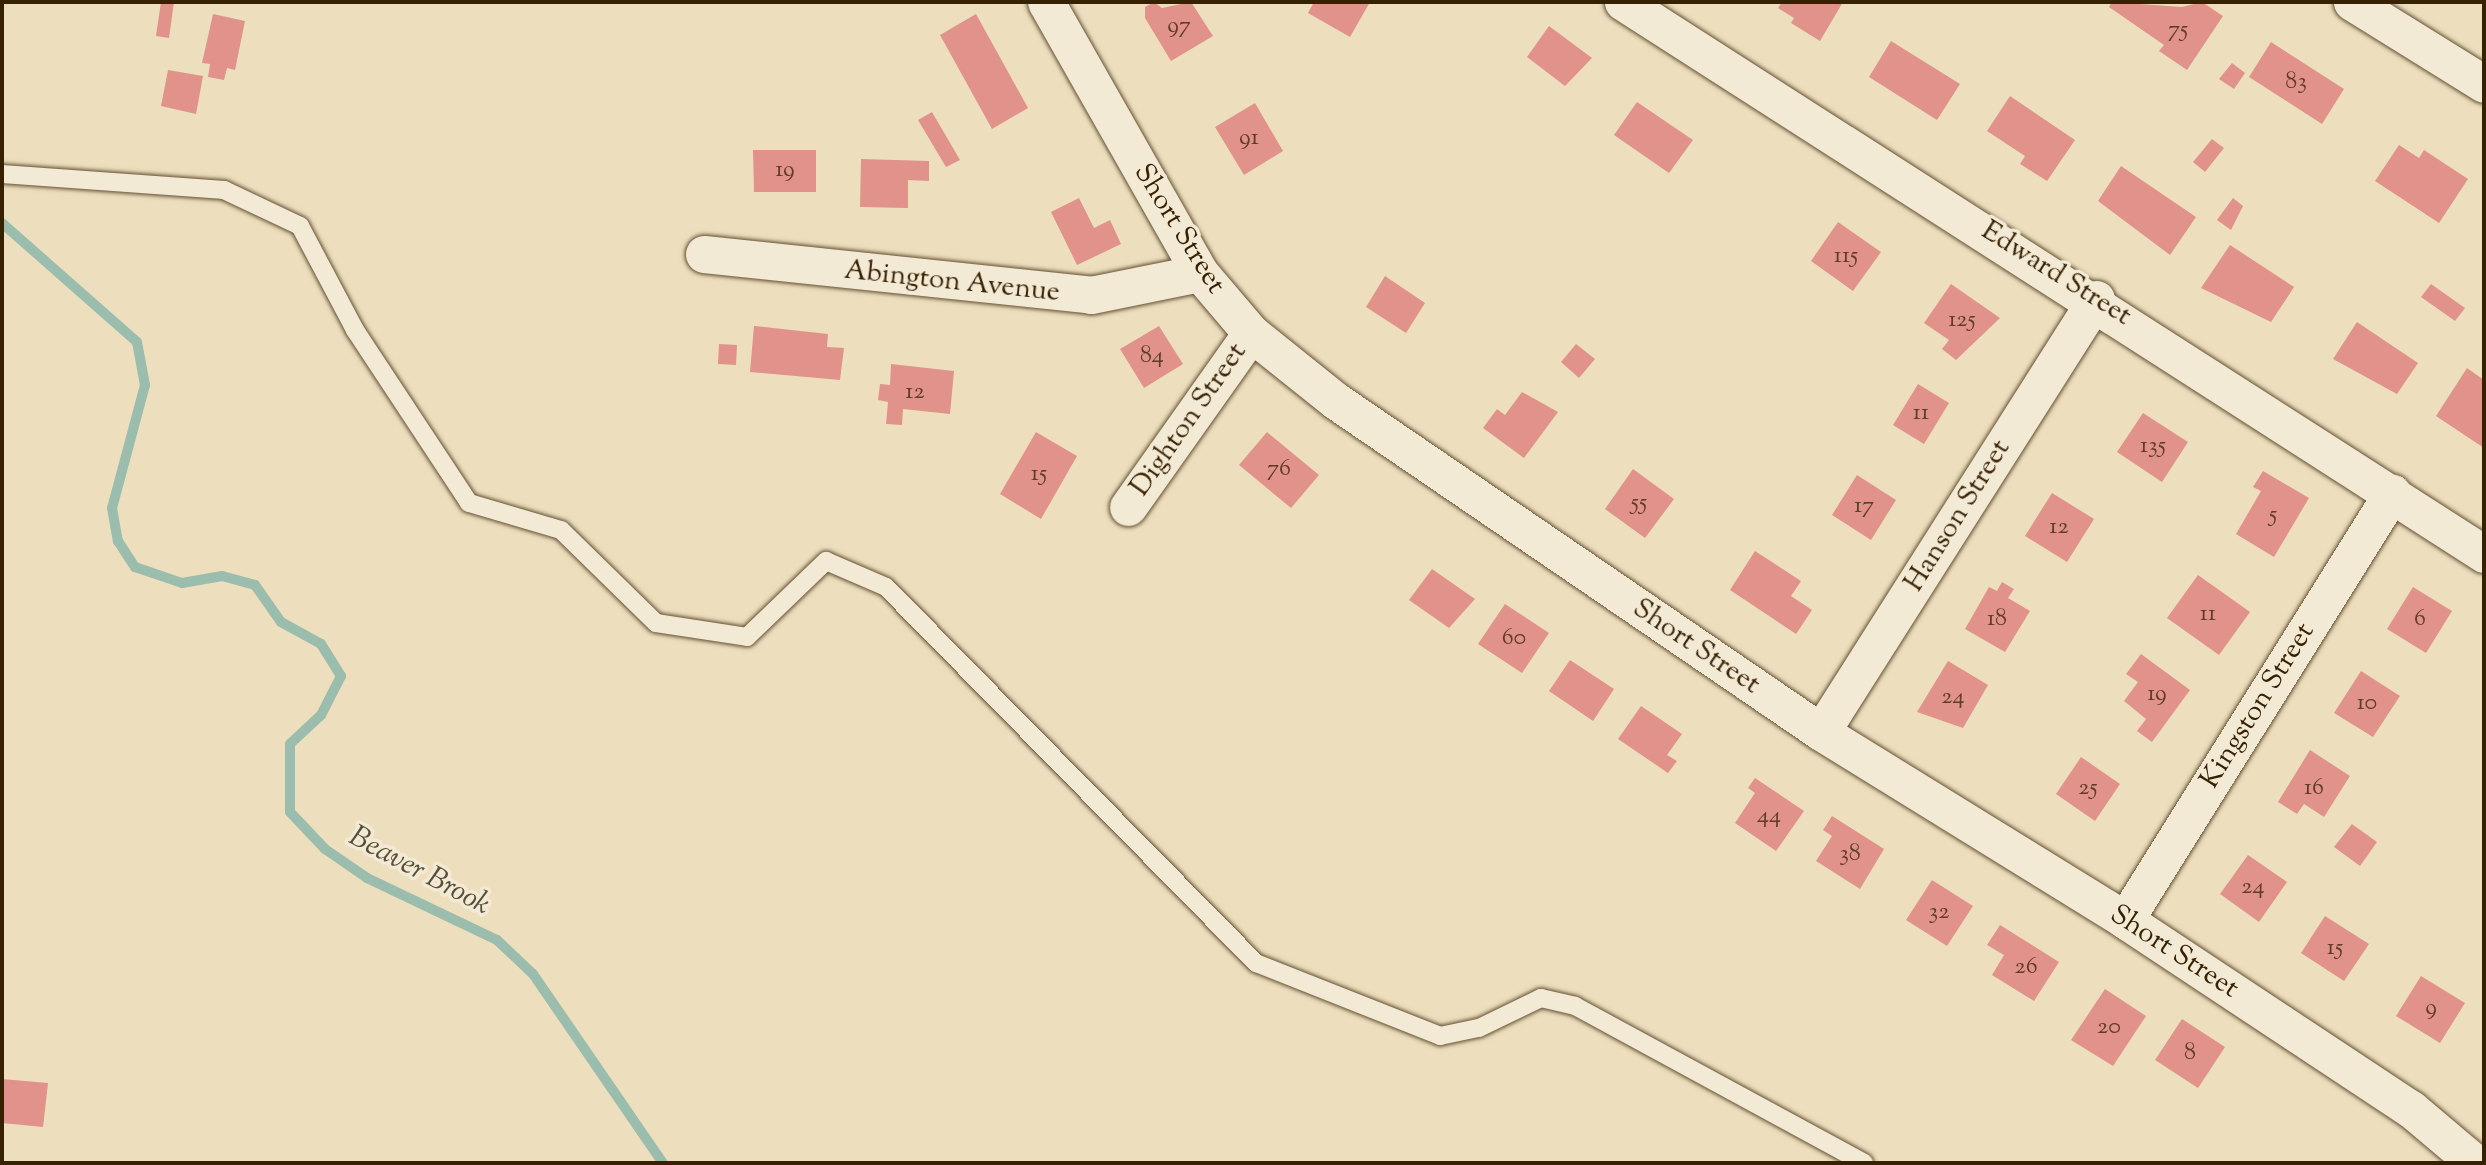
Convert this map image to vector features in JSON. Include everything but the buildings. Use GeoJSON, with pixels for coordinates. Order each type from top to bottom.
{"type":"FeatureCollection","features":[{"type":"Feature","properties":{"kind":"street","name":"Short Street"},"geometry":{"type":"LineString","coordinates":[[1046,2],[1200,274],[1251,333],[1336,401],[1821,732],[2125,920],[2412,1109],[2475,1163]]}},
{"type":"Feature","properties":{"kind":"street","name":"Edward Street"},"geometry":{"type":"LineString","coordinates":[[1623,2],[2096,299],[2484,554]]}},
{"type":"Feature","properties":{"kind":"street"},"geometry":{"type":"LineString","coordinates":[[2352,2],[2484,84]]}},
{"type":"Feature","properties":{"kind":"street","name":"Abington Avenue"},"geometry":{"type":"LineString","coordinates":[[704,254],[1091,295],[1200,274]]}},
{"type":"Feature","properties":{"kind":"street","name":"Hanson Street"},"geometry":{"type":"LineString","coordinates":[[1821,732],[2096,299]]}},
{"type":"Feature","properties":{"kind":"street","name":"Dighton Street"},"geometry":{"type":"LineString","coordinates":[[1128,507],[1251,333]]}},
{"type":"Feature","properties":{"kind":"street","name":"Kingston Street"},"geometry":{"type":"LineString","coordinates":[[2125,920],[2392,493]]}},
{"type":"Feature","properties":{"kind":"lane"},"geometry":{"type":"LineString","coordinates":[[2,174],[224,190],[300,226],[355,330],[469,503],[561,530],[656,623],[747,637],[826,561],[886,587],[1256,963],[1440,1036],[1479,1028],[1541,998],[1575,1006],[1864,1163]]}},
{"type":"Feature","properties":{"kind":"waterway","name":"Beaver Brook"},"geometry":{"type":"LineString","coordinates":[[2,223],[137,342],[145,385],[112,508],[118,541],[135,567],[182,583],[222,576],[255,585],[281,622],[321,644],[341,676],[321,715],[290,744],[290,812],[325,849],[367,878],[497,940],[533,974],[663,1163]]}}]}
